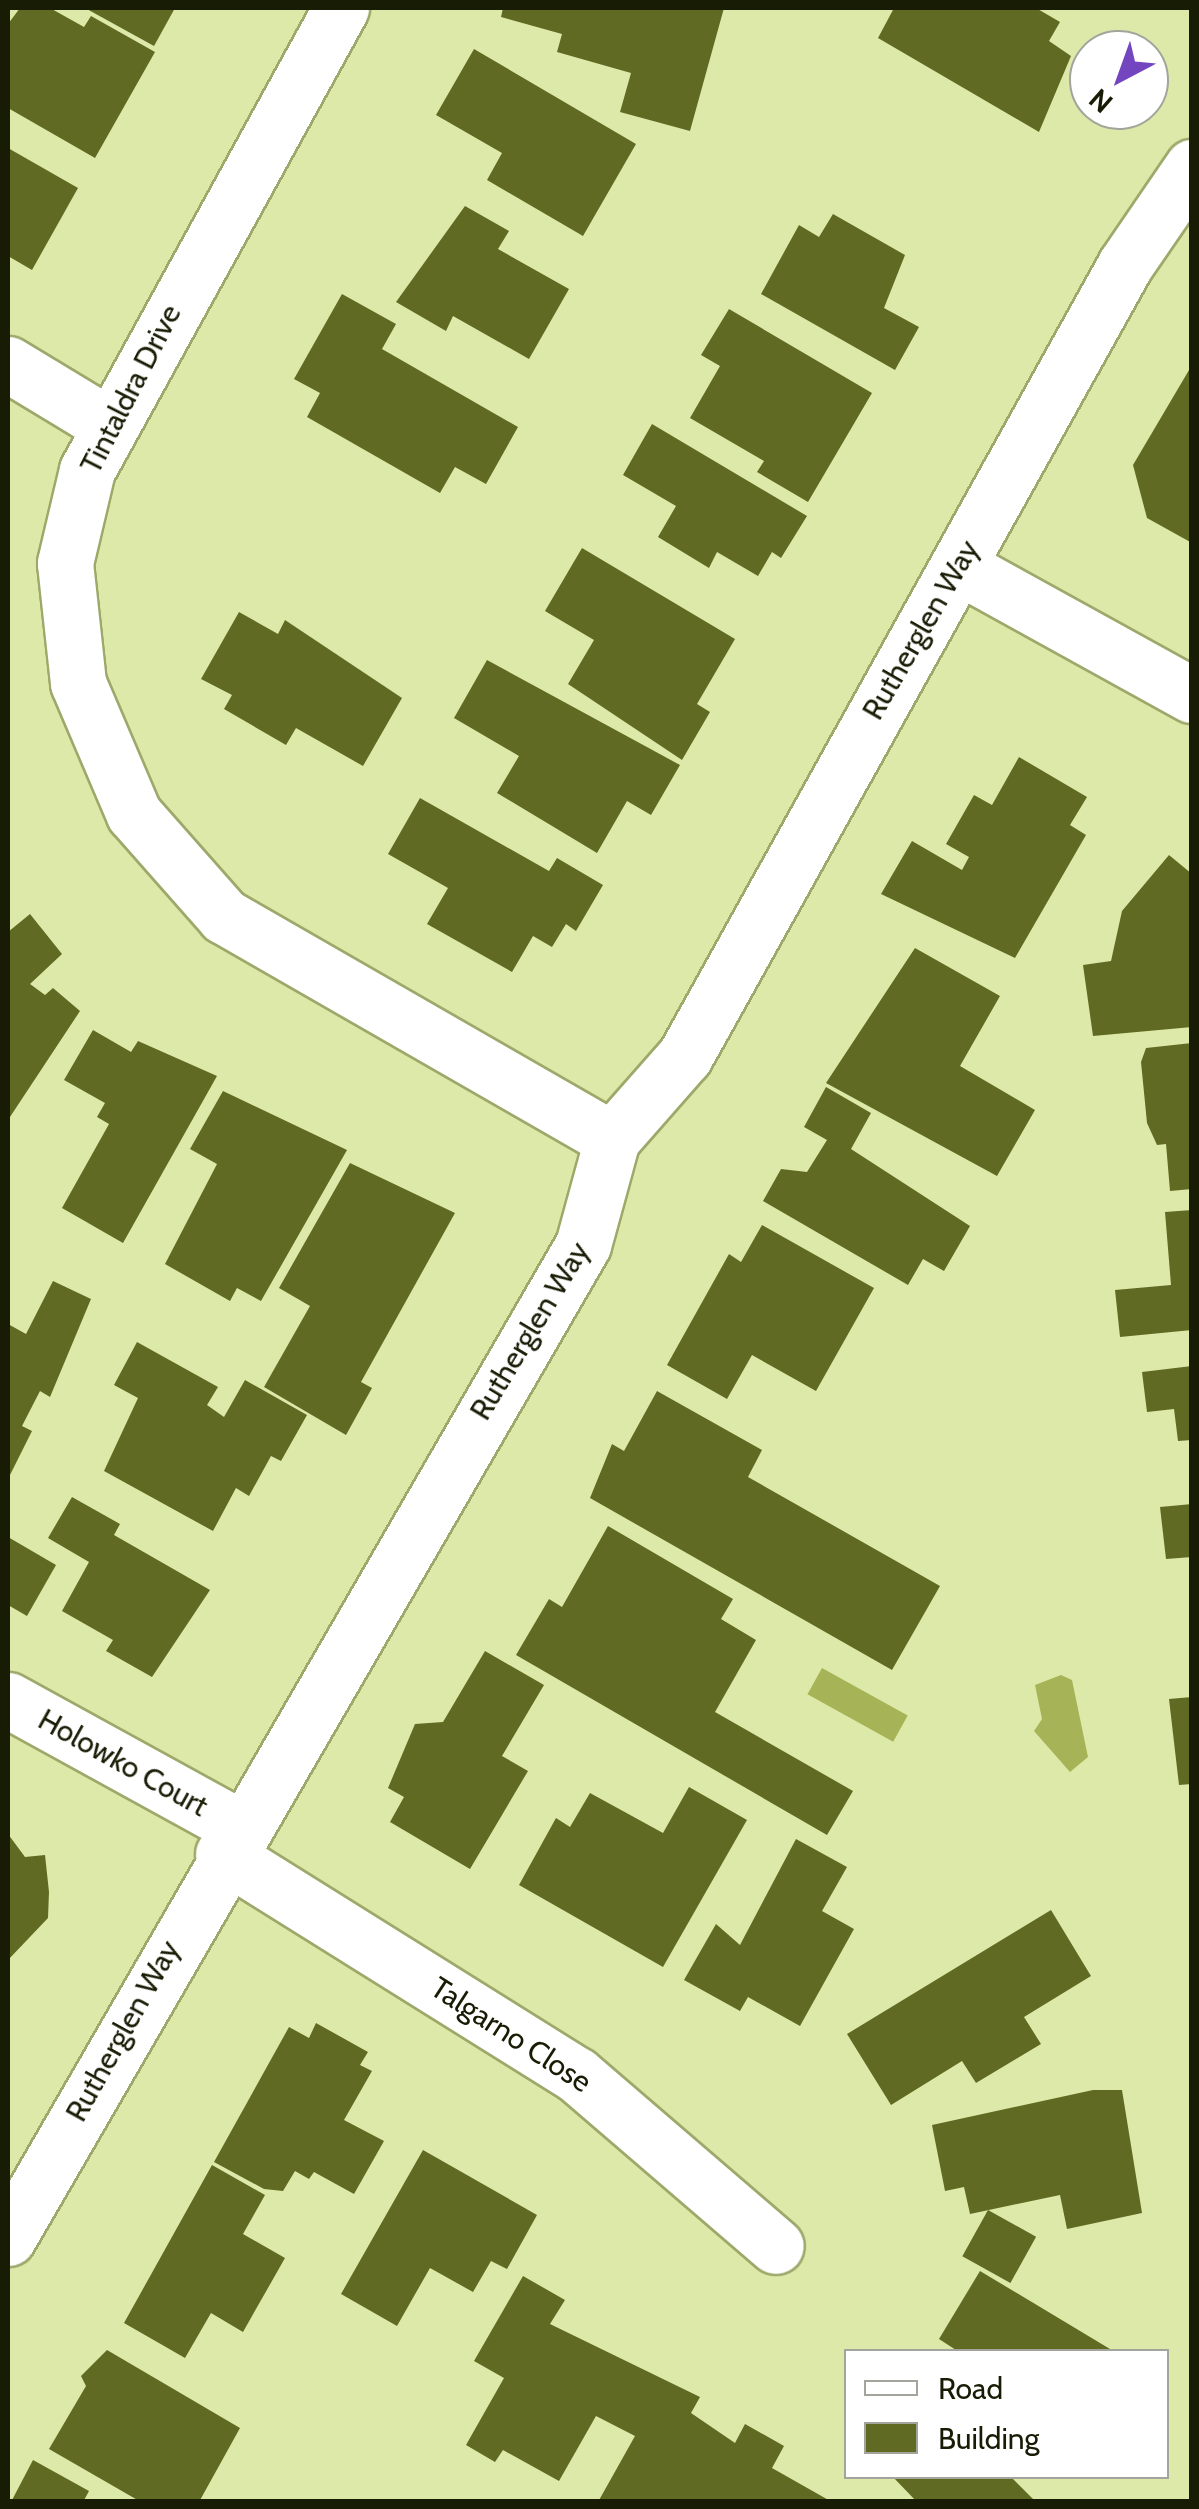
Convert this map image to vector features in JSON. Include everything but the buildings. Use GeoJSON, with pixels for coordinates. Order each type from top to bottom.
{"type":"FeatureCollection","features":[{"type":"Feature","properties":{"kind":"street","name":"Tintaldra Drive"},"geometry":{"type":"LineString","coordinates":[[341,8],[107,424],[73,519],[64,604],[92,726],[156,847],[262,941],[612,1139]]}},
{"type":"Feature","properties":{"kind":"street","name":"Rutherglen Way"},"geometry":{"type":"LineString","coordinates":[[8,2238],[231,1841],[583,1246],[612,1139],[684,1056],[1125,265],[1192,166]]}},
{"type":"Feature","properties":{"kind":"street"},"geometry":{"type":"LineString","coordinates":[[8,364],[107,424]]}},
{"type":"Feature","properties":{"kind":"street"},"geometry":{"type":"LineString","coordinates":[[958,566],[1192,695]]}},
{"type":"Feature","properties":{"kind":"street","name":"Holowko Court"},"geometry":{"type":"LineString","coordinates":[[8,1700],[231,1841]]}},
{"type":"Feature","properties":{"kind":"street","name":"Talgarno Close"},"geometry":{"type":"LineString","coordinates":[[231,1841],[578,2075],[776,2246]]}},
{"type":"Feature","properties":{"kind":"shaded area"},"geometry":{"type":"Polygon","coordinates":[[[822,1668],[908,1716],[893,1742],[807,1694],[822,1668]]]}},
{"type":"Feature","properties":{"kind":"shaded area"},"geometry":{"type":"Polygon","coordinates":[[[1061,1675],[1072,1680],[1088,1757],[1070,1772],[1034,1731],[1042,1719],[1035,1685],[1061,1675]]]}}]}
